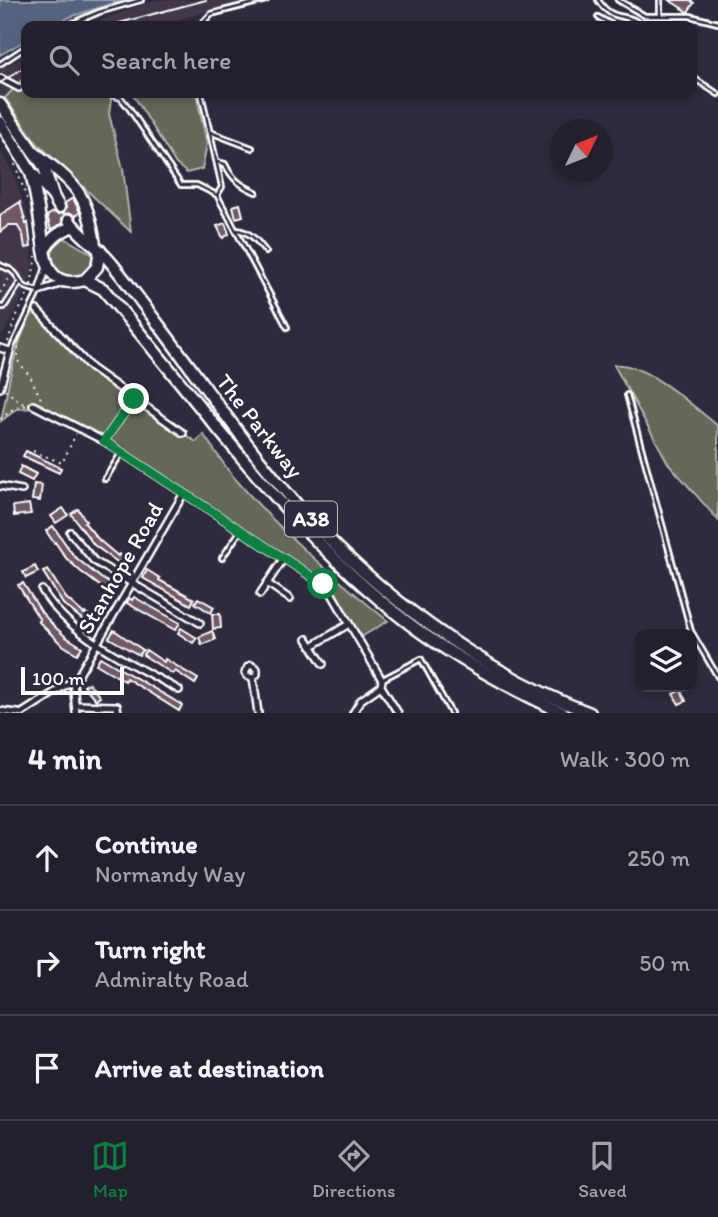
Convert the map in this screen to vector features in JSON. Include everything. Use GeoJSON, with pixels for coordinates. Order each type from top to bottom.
{"type":"FeatureCollection","features":[{"type":"Feature","properties":{"kind":"highway","name":"A38"},"geometry":{"type":"LineString","coordinates":[[0,104],[31,172],[40,248]]}},
{"type":"Feature","properties":{"kind":"highway","name":"A38"},"geometry":{"type":"LineString","coordinates":[[0,122],[67,180],[83,200],[92,220],[97,248]]}},
{"type":"Feature","properties":{"kind":"highway","name":"A38"},"geometry":{"type":"LineString","coordinates":[[35,153],[44,167],[52,196]]}},
{"type":"Feature","properties":{"kind":"highway","name":"A38"},"geometry":{"type":"LineString","coordinates":[[31,172],[60,207]]}},
{"type":"Feature","properties":{"kind":"highway"},"geometry":{"type":"LineString","coordinates":[[71,223],[97,248],[97,267],[85,280],[66,282],[58,279],[47,266],[40,248],[71,223]]}},
{"type":"Feature","properties":{"kind":"highway","name":"The Parkway"},"geometry":{"type":"LineString","coordinates":[[97,248],[272,474],[322,532],[347,556],[410,609],[470,651],[545,693],[590,713]]}},
{"type":"Feature","properties":{"kind":"highway","name":"The Parkway"},"geometry":{"type":"LineString","coordinates":[[85,280],[103,289],[268,489],[355,578],[411,625],[461,659],[563,713]]}},
{"type":"Feature","properties":{"kind":"street"},"geometry":{"type":"LineString","coordinates":[[0,78],[21,87]]}},
{"type":"Feature","properties":{"kind":"street"},"geometry":{"type":"LineString","coordinates":[[39,290],[47,266]]}},
{"type":"Feature","properties":{"kind":"street"},"geometry":{"type":"LineString","coordinates":[[39,290],[66,282]]}},
{"type":"Feature","properties":{"kind":"street"},"geometry":{"type":"LineString","coordinates":[[37,310],[46,324],[91,368],[183,433]]}},
{"type":"Feature","properties":{"kind":"street"},"geometry":{"type":"LineString","coordinates":[[0,348],[10,351],[0,388]]}},
{"type":"Feature","properties":{"kind":"street"},"geometry":{"type":"LineString","coordinates":[[104,441],[134,399]]}},
{"type":"Feature","properties":{"kind":"street"},"geometry":{"type":"LineString","coordinates":[[33,405],[122,452],[323,584],[349,624],[398,713]]}},
{"type":"Feature","properties":{"kind":"street"},"geometry":{"type":"LineString","coordinates":[[0,486],[22,490]]}},
{"type":"Feature","properties":{"kind":"street","name":"Stanhope Road"},"geometry":{"type":"LineString","coordinates":[[0,711],[20,713],[74,681],[184,493]]}},
{"type":"Feature","properties":{"kind":"street"},"geometry":{"type":"LineString","coordinates":[[70,532],[94,561],[200,623]]}},
{"type":"Feature","properties":{"kind":"street"},"geometry":{"type":"LineString","coordinates":[[260,594],[284,558]]}},
{"type":"Feature","properties":{"kind":"street"},"geometry":{"type":"LineString","coordinates":[[267,583],[290,599]]}},
{"type":"Feature","properties":{"kind":"street"},"geometry":{"type":"LineString","coordinates":[[42,590],[62,619],[97,643],[178,690]]}},
{"type":"Feature","properties":{"kind":"street"},"geometry":{"type":"LineString","coordinates":[[312,646],[349,624]]}},
{"type":"Feature","properties":{"kind":"street"},"geometry":{"type":"LineString","coordinates":[[307,639],[323,664]]}},
{"type":"Feature","properties":{"kind":"street"},"geometry":{"type":"LineString","coordinates":[[253,678],[258,713]]}},
{"type":"Feature","properties":{"kind":"street"},"geometry":{"type":"LineString","coordinates":[[74,681],[76,713]]}},
{"type":"Feature","properties":{"kind":"street"},"geometry":{"type":"LineString","coordinates":[[353,713],[360,700],[382,683]]}},
{"type":"Feature","properties":{"kind":"street"},"geometry":{"type":"LineString","coordinates":[[76,705],[117,706],[118,713]]}},
{"type":"Feature","properties":{"kind":"lane"},"geometry":{"type":"LineString","coordinates":[[78,21],[141,0]]}},
{"type":"Feature","properties":{"kind":"lane"},"geometry":{"type":"LineString","coordinates":[[205,21],[211,14],[266,0]]}},
{"type":"Feature","properties":{"kind":"lane"},"geometry":{"type":"LineString","coordinates":[[597,0],[608,13],[635,21]]}},
{"type":"Feature","properties":{"kind":"lane"},"geometry":{"type":"LineString","coordinates":[[618,0],[645,16],[690,16],[718,23]]}},
{"type":"Feature","properties":{"kind":"lane"},"geometry":{"type":"LineString","coordinates":[[660,0],[660,15]]}},
{"type":"Feature","properties":{"kind":"lane"},"geometry":{"type":"LineString","coordinates":[[598,17],[605,21]]}},
{"type":"Feature","properties":{"kind":"lane"},"geometry":{"type":"LineString","coordinates":[[0,64],[21,50]]}},
{"type":"Feature","properties":{"kind":"lane"},"geometry":{"type":"LineString","coordinates":[[697,80],[718,93]]}},
{"type":"Feature","properties":{"kind":"lane"},"geometry":{"type":"LineString","coordinates":[[121,98],[181,185],[197,185],[218,195],[288,327]]}},
{"type":"Feature","properties":{"kind":"lane"},"geometry":{"type":"LineString","coordinates":[[202,98],[222,187],[218,195]]}},
{"type":"Feature","properties":{"kind":"lane"},"geometry":{"type":"LineString","coordinates":[[210,132],[252,148]]}},
{"type":"Feature","properties":{"kind":"lane"},"geometry":{"type":"LineString","coordinates":[[217,162],[225,164],[231,177],[241,185],[256,192]]}},
{"type":"Feature","properties":{"kind":"lane"},"geometry":{"type":"LineString","coordinates":[[236,230],[246,231],[253,236],[266,252]]}},
{"type":"Feature","properties":{"kind":"lane"},"geometry":{"type":"LineString","coordinates":[[0,265],[13,271],[19,284],[39,290],[10,351]]}},
{"type":"Feature","properties":{"kind":"lane"},"geometry":{"type":"LineString","coordinates":[[0,271],[4,268]]}},
{"type":"Feature","properties":{"kind":"lane"},"geometry":{"type":"LineString","coordinates":[[0,307],[4,307],[19,284]]}},
{"type":"Feature","properties":{"kind":"lane"},"geometry":{"type":"LineString","coordinates":[[626,395],[691,631],[718,677]]}},
{"type":"Feature","properties":{"kind":"lane"},"geometry":{"type":"LineString","coordinates":[[104,479],[122,452]]}},
{"type":"Feature","properties":{"kind":"lane"},"geometry":{"type":"LineString","coordinates":[[222,558],[241,530]]}},
{"type":"Feature","properties":{"kind":"lane"},"geometry":{"type":"LineString","coordinates":[[382,683],[421,659],[451,713]]}},
{"type":"Feature","properties":{"kind":"path"},"geometry":{"type":"LineString","coordinates":[[15,162],[28,203]]}},
{"type":"Feature","properties":{"kind":"path"},"geometry":{"type":"LineString","coordinates":[[40,248],[30,289],[8,339],[19,344],[18,361],[31,378],[45,410]]}},
{"type":"Feature","properties":{"kind":"path"},"geometry":{"type":"LineString","coordinates":[[0,293],[13,271]]}},
{"type":"Feature","properties":{"kind":"path"},"geometry":{"type":"LineString","coordinates":[[0,388],[24,405]]}},
{"type":"Feature","properties":{"kind":"path"},"geometry":{"type":"LineString","coordinates":[[0,419],[16,407],[33,405]]}},
{"type":"Feature","properties":{"kind":"path"},"geometry":{"type":"LineString","coordinates":[[33,452],[62,463],[79,427]]}},
{"type":"Feature","properties":{"kind":"shaded area"},"geometry":{"type":"Polygon","coordinates":[[[156,0],[251,0],[173,21],[98,21],[156,0]]]}},
{"type":"Feature","properties":{"kind":"shaded area"},"geometry":{"type":"Polygon","coordinates":[[[21,58],[21,80],[0,107],[0,69],[21,58]]]}},
{"type":"Feature","properties":{"kind":"shaded area"},"geometry":{"type":"Polygon","coordinates":[[[0,150],[13,173],[27,214],[33,263],[20,303],[3,334],[0,334],[0,150]]]}},
{"type":"Feature","properties":{"kind":"green space"},"geometry":{"type":"Polygon","coordinates":[[[21,80],[21,98],[111,98],[109,114],[123,169],[131,232],[37,143],[5,98],[21,80]]]}},
{"type":"Feature","properties":{"kind":"green space"},"geometry":{"type":"Polygon","coordinates":[[[135,98],[197,98],[207,144],[202,169],[187,173],[176,164],[135,98]]]}},
{"type":"Feature","properties":{"kind":"green space"},"geometry":{"type":"Polygon","coordinates":[[[63,237],[95,256],[90,269],[82,276],[63,274],[55,267],[52,258],[54,248],[63,237]]]}},
{"type":"Feature","properties":{"kind":"green space"},"geometry":{"type":"Polygon","coordinates":[[[36,308],[102,377],[196,442],[203,434],[233,477],[273,520],[329,572],[388,621],[358,639],[323,584],[104,441],[36,408],[17,409],[1,421],[17,348],[36,308]]]}},
{"type":"Feature","properties":{"kind":"green space"},"geometry":{"type":"Polygon","coordinates":[[[614,365],[627,366],[655,378],[718,426],[718,520],[668,463],[614,365]]]}},
{"type":"Feature","properties":{"kind":"water"},"geometry":{"type":"Polygon","coordinates":[[[0,0],[123,0],[62,21],[21,21],[21,43],[0,55],[0,0]]]}},
{"type":"Feature","properties":{"kind":"building"},"geometry":{"type":"Polygon","coordinates":[[[669,0],[690,0],[694,3],[688,12],[669,0]]]}},
{"type":"Feature","properties":{"kind":"building"},"geometry":{"type":"Polygon","coordinates":[[[73,198],[80,212],[75,216],[71,213],[65,214],[62,223],[51,230],[47,216],[53,212],[63,213],[65,203],[73,198]]]}},
{"type":"Feature","properties":{"kind":"building"},"geometry":{"type":"Polygon","coordinates":[[[20,202],[26,224],[28,223],[31,247],[25,248],[23,235],[17,225],[9,225],[0,232],[0,215],[20,202]]]}},
{"type":"Feature","properties":{"kind":"building"},"geometry":{"type":"Polygon","coordinates":[[[240,204],[243,216],[236,218],[233,206],[240,204]]]}},
{"type":"Feature","properties":{"kind":"building"},"geometry":{"type":"Polygon","coordinates":[[[225,223],[229,234],[223,238],[217,226],[225,223]]]}},
{"type":"Feature","properties":{"kind":"building"},"geometry":{"type":"Polygon","coordinates":[[[26,451],[61,468],[59,473],[23,456],[26,451]]]}},
{"type":"Feature","properties":{"kind":"building"},"geometry":{"type":"Polygon","coordinates":[[[21,466],[36,474],[32,481],[18,474],[21,466]]]}},
{"type":"Feature","properties":{"kind":"building"},"geometry":{"type":"Polygon","coordinates":[[[34,484],[42,485],[40,501],[32,500],[34,484]]]}},
{"type":"Feature","properties":{"kind":"building"},"geometry":{"type":"Polygon","coordinates":[[[29,504],[31,514],[14,516],[13,506],[29,504]]]}},
{"type":"Feature","properties":{"kind":"building"},"geometry":{"type":"Polygon","coordinates":[[[63,508],[68,515],[56,523],[51,516],[63,508]]]}},
{"type":"Feature","properties":{"kind":"building"},"geometry":{"type":"Polygon","coordinates":[[[78,509],[86,521],[84,522],[99,540],[118,556],[119,554],[131,561],[127,569],[94,545],[71,514],[78,509]]]}},
{"type":"Feature","properties":{"kind":"building"},"geometry":{"type":"Polygon","coordinates":[[[53,526],[74,556],[116,587],[112,595],[66,558],[46,531],[53,526]]]}},
{"type":"Feature","properties":{"kind":"building"},"geometry":{"type":"Polygon","coordinates":[[[35,566],[38,572],[26,578],[23,572],[35,566]]]}},
{"type":"Feature","properties":{"kind":"building"},"geometry":{"type":"Polygon","coordinates":[[[48,570],[66,598],[84,614],[98,620],[93,628],[63,604],[43,572],[48,570]]]}},
{"type":"Feature","properties":{"kind":"building"},"geometry":{"type":"Polygon","coordinates":[[[147,570],[160,578],[159,580],[194,599],[191,605],[143,578],[147,570]]]}},
{"type":"Feature","properties":{"kind":"building"},"geometry":{"type":"Polygon","coordinates":[[[23,583],[42,613],[66,637],[82,647],[77,654],[61,644],[38,621],[40,620],[18,585],[23,583]]]}},
{"type":"Feature","properties":{"kind":"building"},"geometry":{"type":"Polygon","coordinates":[[[134,597],[180,623],[175,630],[127,603],[129,598],[132,600],[134,597]]]}},
{"type":"Feature","properties":{"kind":"building"},"geometry":{"type":"Polygon","coordinates":[[[198,598],[214,607],[211,613],[195,603],[198,598]]]}},
{"type":"Feature","properties":{"kind":"building"},"geometry":{"type":"Polygon","coordinates":[[[212,614],[220,614],[221,628],[213,629],[212,614]]]}},
{"type":"Feature","properties":{"kind":"building"},"geometry":{"type":"Polygon","coordinates":[[[181,628],[197,638],[193,643],[178,633],[181,628]]]}},
{"type":"Feature","properties":{"kind":"building"},"geometry":{"type":"Polygon","coordinates":[[[114,630],[143,650],[139,655],[109,638],[114,630]]]}},
{"type":"Feature","properties":{"kind":"building"},"geometry":{"type":"Polygon","coordinates":[[[212,631],[216,639],[202,645],[199,637],[212,631]]]}},
{"type":"Feature","properties":{"kind":"building"},"geometry":{"type":"Polygon","coordinates":[[[146,650],[198,679],[195,684],[143,655],[146,650]]]}},
{"type":"Feature","properties":{"kind":"building"},"geometry":{"type":"Polygon","coordinates":[[[100,657],[182,705],[179,711],[126,678],[125,681],[96,664],[100,657]]]}},
{"type":"Feature","properties":{"kind":"building"},"geometry":{"type":"Polygon","coordinates":[[[89,683],[100,697],[96,700],[84,686],[89,683]]]}},
{"type":"Feature","properties":{"kind":"building"},"geometry":{"type":"Polygon","coordinates":[[[682,692],[686,701],[679,704],[673,694],[682,692]]]}},
{"type":"Feature","properties":{"kind":"railway"},"geometry":{"type":"LineString","coordinates":[[127,21],[206,0]]}},
{"type":"Feature","properties":{"kind":"railway"},"geometry":{"type":"LineString","coordinates":[[0,83],[21,69]]}},
{"type":"Feature","properties":{"kind":"route"},"geometry":{"type":"LineString","coordinates":[[134,399],[104,441],[323,584]]}}]}
